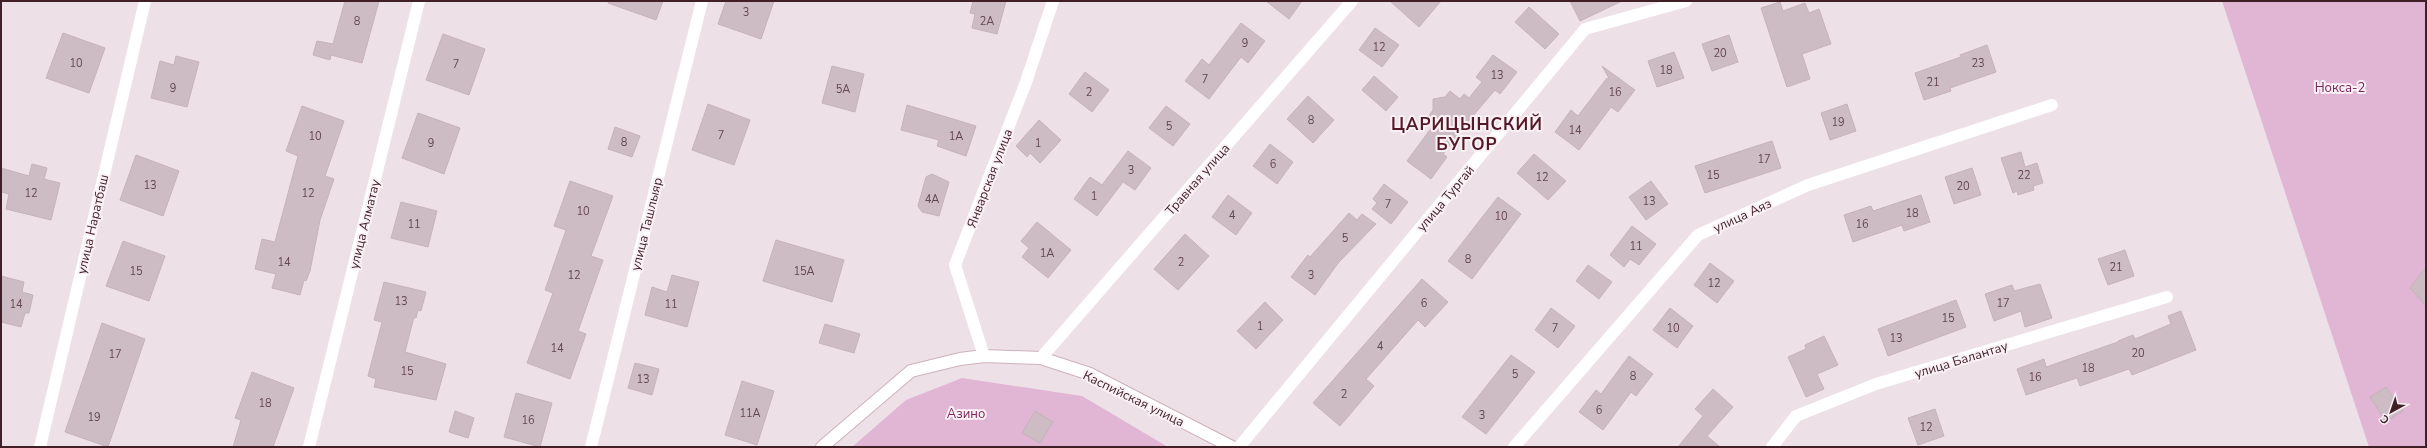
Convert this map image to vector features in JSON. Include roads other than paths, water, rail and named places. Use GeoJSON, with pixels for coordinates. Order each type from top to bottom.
{"type":"FeatureCollection","features":[{"type":"Feature","properties":{"kind":"street","name":"улица Наратбаш"},"geometry":{"type":"LineString","coordinates":[[40,447],[145,1]]}},
{"type":"Feature","properties":{"kind":"street","name":"улица Алматау"},"geometry":{"type":"LineString","coordinates":[[309,447],[419,1]]}},
{"type":"Feature","properties":{"kind":"street","name":"улица Ташлыяр"},"geometry":{"type":"LineString","coordinates":[[591,447],[702,1]]}},
{"type":"Feature","properties":{"kind":"street","name":"Январская улица"},"geometry":{"type":"LineString","coordinates":[[984,356],[955,265],[1026,82],[1053,1]]}},
{"type":"Feature","properties":{"kind":"street","name":"Травная улица"},"geometry":{"type":"LineString","coordinates":[[1041,358],[1352,1]]}},
{"type":"Feature","properties":{"kind":"street","name":"улица Тургай"},"geometry":{"type":"LineString","coordinates":[[1239,447],[1585,29],[1686,1]]}},
{"type":"Feature","properties":{"kind":"street","name":"улица Аяз"},"geometry":{"type":"LineString","coordinates":[[1514,447],[1698,235],[1808,185],[2052,105]]}},
{"type":"Feature","properties":{"kind":"street","name":"улица Балантау"},"geometry":{"type":"LineString","coordinates":[[1772,447],[1796,416],[1876,384],[2167,297]]}},
{"type":"Feature","properties":{"kind":"street","name":"Каспийская улица"},"geometry":{"type":"LineString","coordinates":[[822,447],[912,372],[960,359],[984,356],[1041,358],[1090,374],[1232,447]]}},
{"type":"Feature","properties":{"kind":"district","name":"ЦАРИЦЫНСКИЙ БУГОР"},"geometry":{"type":"Point","coordinates":[1467,134]}},
{"type":"Feature","properties":{"kind":"park label","name":"Нокса-2"},"geometry":{"type":"Point","coordinates":[2340,87]}},
{"type":"Feature","properties":{"kind":"park label","name":"Азино"},"geometry":{"type":"Point","coordinates":[966,413]}}]}
